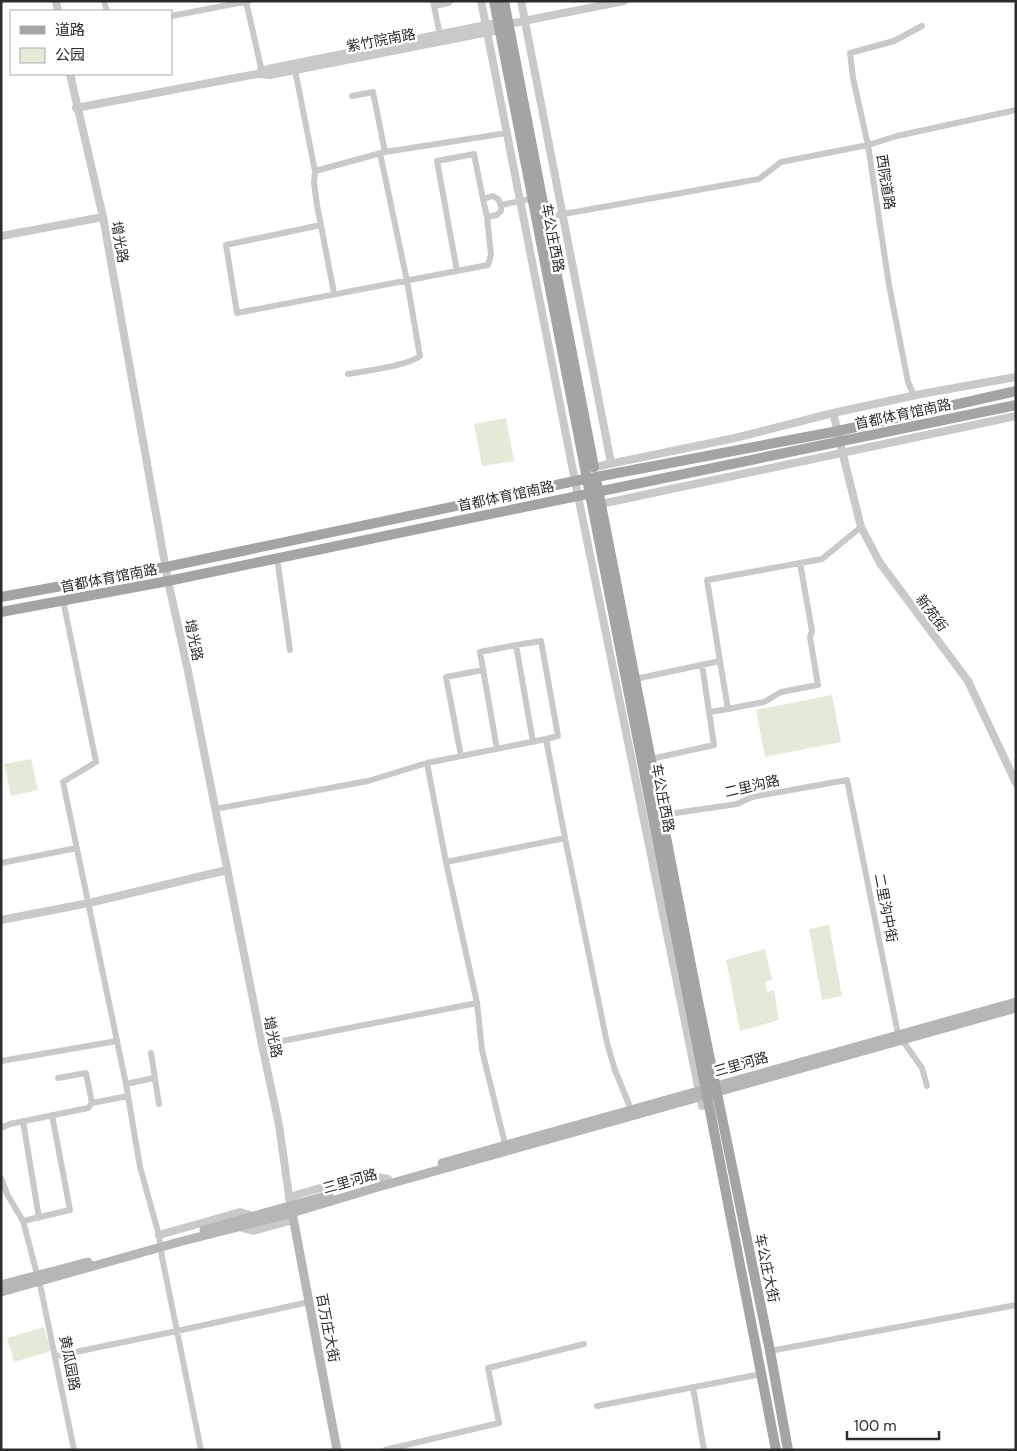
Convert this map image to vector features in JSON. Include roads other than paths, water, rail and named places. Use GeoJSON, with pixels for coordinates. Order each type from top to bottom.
{"type":"FeatureCollection","features":[{"type":"Feature","properties":{"kind":"main road","name":"车公庄西路"},"geometry":{"type":"LineString","coordinates":[[494,1],[502,26],[594,492],[706,1094]]}},
{"type":"Feature","properties":{"kind":"main road","name":"车公庄西路"},"geometry":{"type":"LineString","coordinates":[[502,26],[504,1]]}},
{"type":"Feature","properties":{"kind":"main road","name":"首都体育馆南路"},"geometry":{"type":"LineString","coordinates":[[1,612],[168,581],[594,492],[839,436],[1016,391]]}},
{"type":"Feature","properties":{"kind":"main road","name":"首都体育馆南路"},"geometry":{"type":"LineString","coordinates":[[1,597],[166,567],[575,481],[590,473],[839,436],[1016,405]]}},
{"type":"Feature","properties":{"kind":"main road","name":"车公庄西路"},"geometry":{"type":"LineString","coordinates":[[596,505],[635,679],[662,815],[706,1094]]}},
{"type":"Feature","properties":{"kind":"main road"},"geometry":{"type":"LineString","coordinates":[[680,1000],[684,980]]}},
{"type":"Feature","properties":{"kind":"main road","name":"三里河路"},"geometry":{"type":"LineString","coordinates":[[160,1242],[239,1227],[388,1179],[505,1145],[706,1094],[1016,1002]]}},
{"type":"Feature","properties":{"kind":"main road","name":"三里河路"},"geometry":{"type":"LineString","coordinates":[[900,1037],[1016,1008]]}},
{"type":"Feature","properties":{"kind":"main road","name":"车公庄大街"},"geometry":{"type":"LineString","coordinates":[[706,1094],[770,1351],[788,1450]]}},
{"type":"Feature","properties":{"kind":"main road","name":"车公庄大街"},"geometry":{"type":"LineString","coordinates":[[706,1094],[776,1450]]}},
{"type":"Feature","properties":{"kind":"main road","name":"三里河路"},"geometry":{"type":"LineString","coordinates":[[1,1292],[38,1278],[160,1242],[254,1216],[291,1209],[505,1145]]}},
{"type":"Feature","properties":{"kind":"main road","name":"百万庄大街"},"geometry":{"type":"LineString","coordinates":[[291,1209],[337,1450]]}},
{"type":"Feature","properties":{"kind":"main road","name":"三里河路"},"geometry":{"type":"LineString","coordinates":[[1,1285],[38,1278]]}},
{"type":"Feature","properties":{"kind":"street"},"geometry":{"type":"LineString","coordinates":[[172,16],[247,1],[259,73]]}},
{"type":"Feature","properties":{"kind":"street"},"geometry":{"type":"LineString","coordinates":[[440,35],[433,4],[448,3],[448,1]]}},
{"type":"Feature","properties":{"kind":"street"},"geometry":{"type":"LineString","coordinates":[[481,1],[575,481],[680,1000],[706,1094]]}},
{"type":"Feature","properties":{"kind":"street"},"geometry":{"type":"LineString","coordinates":[[521,1],[560,215],[611,463]]}},
{"type":"Feature","properties":{"kind":"street","name":"紫竹院南路"},"geometry":{"type":"LineString","coordinates":[[259,73],[270,75],[624,1]]}},
{"type":"Feature","properties":{"kind":"street","name":"西院道路"},"geometry":{"type":"LineString","coordinates":[[912,391],[908,382],[889,284],[868,145],[853,78],[850,53],[894,41],[922,26]]}},
{"type":"Feature","properties":{"kind":"street","name":"紫竹院南路"},"geometry":{"type":"LineString","coordinates":[[76,108],[259,73],[268,69],[440,35],[487,29]]}},
{"type":"Feature","properties":{"kind":"street"},"geometry":{"type":"LineString","coordinates":[[295,70],[315,171],[314,182],[334,293]]}},
{"type":"Feature","properties":{"kind":"street","name":"增光路"},"geometry":{"type":"LineString","coordinates":[[70,75],[76,108],[103,217],[168,581],[190,680],[279,1124],[291,1209]]}},
{"type":"Feature","properties":{"kind":"street"},"geometry":{"type":"LineString","coordinates":[[348,374],[407,362],[420,356],[373,92],[352,96]]}},
{"type":"Feature","properties":{"kind":"street"},"geometry":{"type":"LineString","coordinates":[[560,215],[759,179],[782,162],[868,145],[897,136],[1016,110]]}},
{"type":"Feature","properties":{"kind":"street"},"geometry":{"type":"LineString","coordinates":[[315,171],[383,153],[507,133]]}},
{"type":"Feature","properties":{"kind":"street"},"geometry":{"type":"LineString","coordinates":[[321,225],[226,245],[237,312],[334,293],[407,281],[488,265],[491,255],[487,217],[474,154],[437,160],[457,271]]}},
{"type":"Feature","properties":{"kind":"street"},"geometry":{"type":"LineString","coordinates":[[483,199],[493,196],[498,199],[501,205],[501,211],[497,215],[487,217]]}},
{"type":"Feature","properties":{"kind":"street"},"geometry":{"type":"LineString","coordinates":[[501,205],[536,198]]}},
{"type":"Feature","properties":{"kind":"street"},"geometry":{"type":"LineString","coordinates":[[1,236],[103,217]]}},
{"type":"Feature","properties":{"kind":"street","name":"首都体育馆南路"},"geometry":{"type":"LineString","coordinates":[[590,473],[611,463],[735,438],[833,413],[921,394],[1016,377]]}},
{"type":"Feature","properties":{"kind":"street","name":"新苑街"},"geometry":{"type":"LineString","coordinates":[[833,413],[861,527],[880,564],[968,681],[1016,783]]}},
{"type":"Feature","properties":{"kind":"street","name":"首都体育馆南路"},"geometry":{"type":"LineString","coordinates":[[596,505],[1016,416]]}},
{"type":"Feature","properties":{"kind":"street"},"geometry":{"type":"LineString","coordinates":[[728,709],[707,580],[822,558],[861,527]]}},
{"type":"Feature","properties":{"kind":"street"},"geometry":{"type":"LineString","coordinates":[[276,558],[290,650]]}},
{"type":"Feature","properties":{"kind":"street"},"geometry":{"type":"LineString","coordinates":[[709,712],[764,702],[781,692],[818,685],[810,637],[812,631],[800,563]]}},
{"type":"Feature","properties":{"kind":"street"},"geometry":{"type":"LineString","coordinates":[[63,600],[96,762],[63,782],[126,1084],[140,1167],[160,1242],[202,1450]]}},
{"type":"Feature","properties":{"kind":"street"},"geometry":{"type":"LineString","coordinates":[[215,809],[368,781],[427,763],[533,742],[558,736],[541,640],[480,652],[497,749]]}},
{"type":"Feature","properties":{"kind":"street"},"geometry":{"type":"LineString","coordinates":[[516,645],[533,742]]}},
{"type":"Feature","properties":{"kind":"street"},"geometry":{"type":"LineString","coordinates":[[635,679],[720,661]]}},
{"type":"Feature","properties":{"kind":"street"},"geometry":{"type":"LineString","coordinates":[[651,759],[714,745],[702,665]]}},
{"type":"Feature","properties":{"kind":"street"},"geometry":{"type":"LineString","coordinates":[[461,756],[446,677],[483,670]]}},
{"type":"Feature","properties":{"kind":"street"},"geometry":{"type":"LineString","coordinates":[[546,739],[607,1043],[615,1070],[633,1113]]}},
{"type":"Feature","properties":{"kind":"street"},"geometry":{"type":"LineString","coordinates":[[427,763],[446,862],[477,1003],[482,1050],[505,1145]]}},
{"type":"Feature","properties":{"kind":"street","name":"二里沟路"},"geometry":{"type":"LineString","coordinates":[[662,815],[738,804],[752,797],[847,780]]}},
{"type":"Feature","properties":{"kind":"street","name":"二里沟中街"},"geometry":{"type":"LineString","coordinates":[[847,780],[900,1037]]}},
{"type":"Feature","properties":{"kind":"street"},"geometry":{"type":"LineString","coordinates":[[446,862],[565,838]]}},
{"type":"Feature","properties":{"kind":"street"},"geometry":{"type":"LineString","coordinates":[[1,863],[77,848]]}},
{"type":"Feature","properties":{"kind":"street"},"geometry":{"type":"LineString","coordinates":[[1,920],[89,903],[227,870]]}},
{"type":"Feature","properties":{"kind":"street"},"geometry":{"type":"LineString","coordinates":[[262,1045],[477,1003]]}},
{"type":"Feature","properties":{"kind":"street"},"geometry":{"type":"LineString","coordinates":[[900,1037],[922,1068],[927,1086]]}},
{"type":"Feature","properties":{"kind":"street"},"geometry":{"type":"LineString","coordinates":[[1,1061],[117,1040]]}},
{"type":"Feature","properties":{"kind":"street"},"geometry":{"type":"LineString","coordinates":[[151,1053],[159,1104]]}},
{"type":"Feature","properties":{"kind":"street"},"geometry":{"type":"LineString","coordinates":[[58,1078],[86,1073],[92,1103]]}},
{"type":"Feature","properties":{"kind":"street"},"geometry":{"type":"LineString","coordinates":[[126,1084],[154,1078]]}},
{"type":"Feature","properties":{"kind":"street"},"geometry":{"type":"LineString","coordinates":[[1,1128],[23,1121],[88,1108],[92,1103],[128,1096]]}},
{"type":"Feature","properties":{"kind":"street"},"geometry":{"type":"LineString","coordinates":[[23,1221],[70,1210],[52,1115]]}},
{"type":"Feature","properties":{"kind":"street"},"geometry":{"type":"LineString","coordinates":[[23,1121],[39,1218]]}},
{"type":"Feature","properties":{"kind":"street","name":"黄瓜园路"},"geometry":{"type":"LineString","coordinates":[[1,1178],[7,1194],[23,1221],[56,1356],[74,1450]]}},
{"type":"Feature","properties":{"kind":"street"},"geometry":{"type":"LineString","coordinates":[[56,1356],[309,1302]]}},
{"type":"Feature","properties":{"kind":"street"},"geometry":{"type":"LineString","coordinates":[[770,1351],[1016,1305]]}},
{"type":"Feature","properties":{"kind":"street"},"geometry":{"type":"LineString","coordinates":[[385,1450],[499,1424],[488,1368],[584,1344]]}},
{"type":"Feature","properties":{"kind":"street"},"geometry":{"type":"LineString","coordinates":[[597,1406],[761,1374]]}},
{"type":"Feature","properties":{"kind":"street"},"geometry":{"type":"LineString","coordinates":[[693,1388],[704,1450]]}}]}
